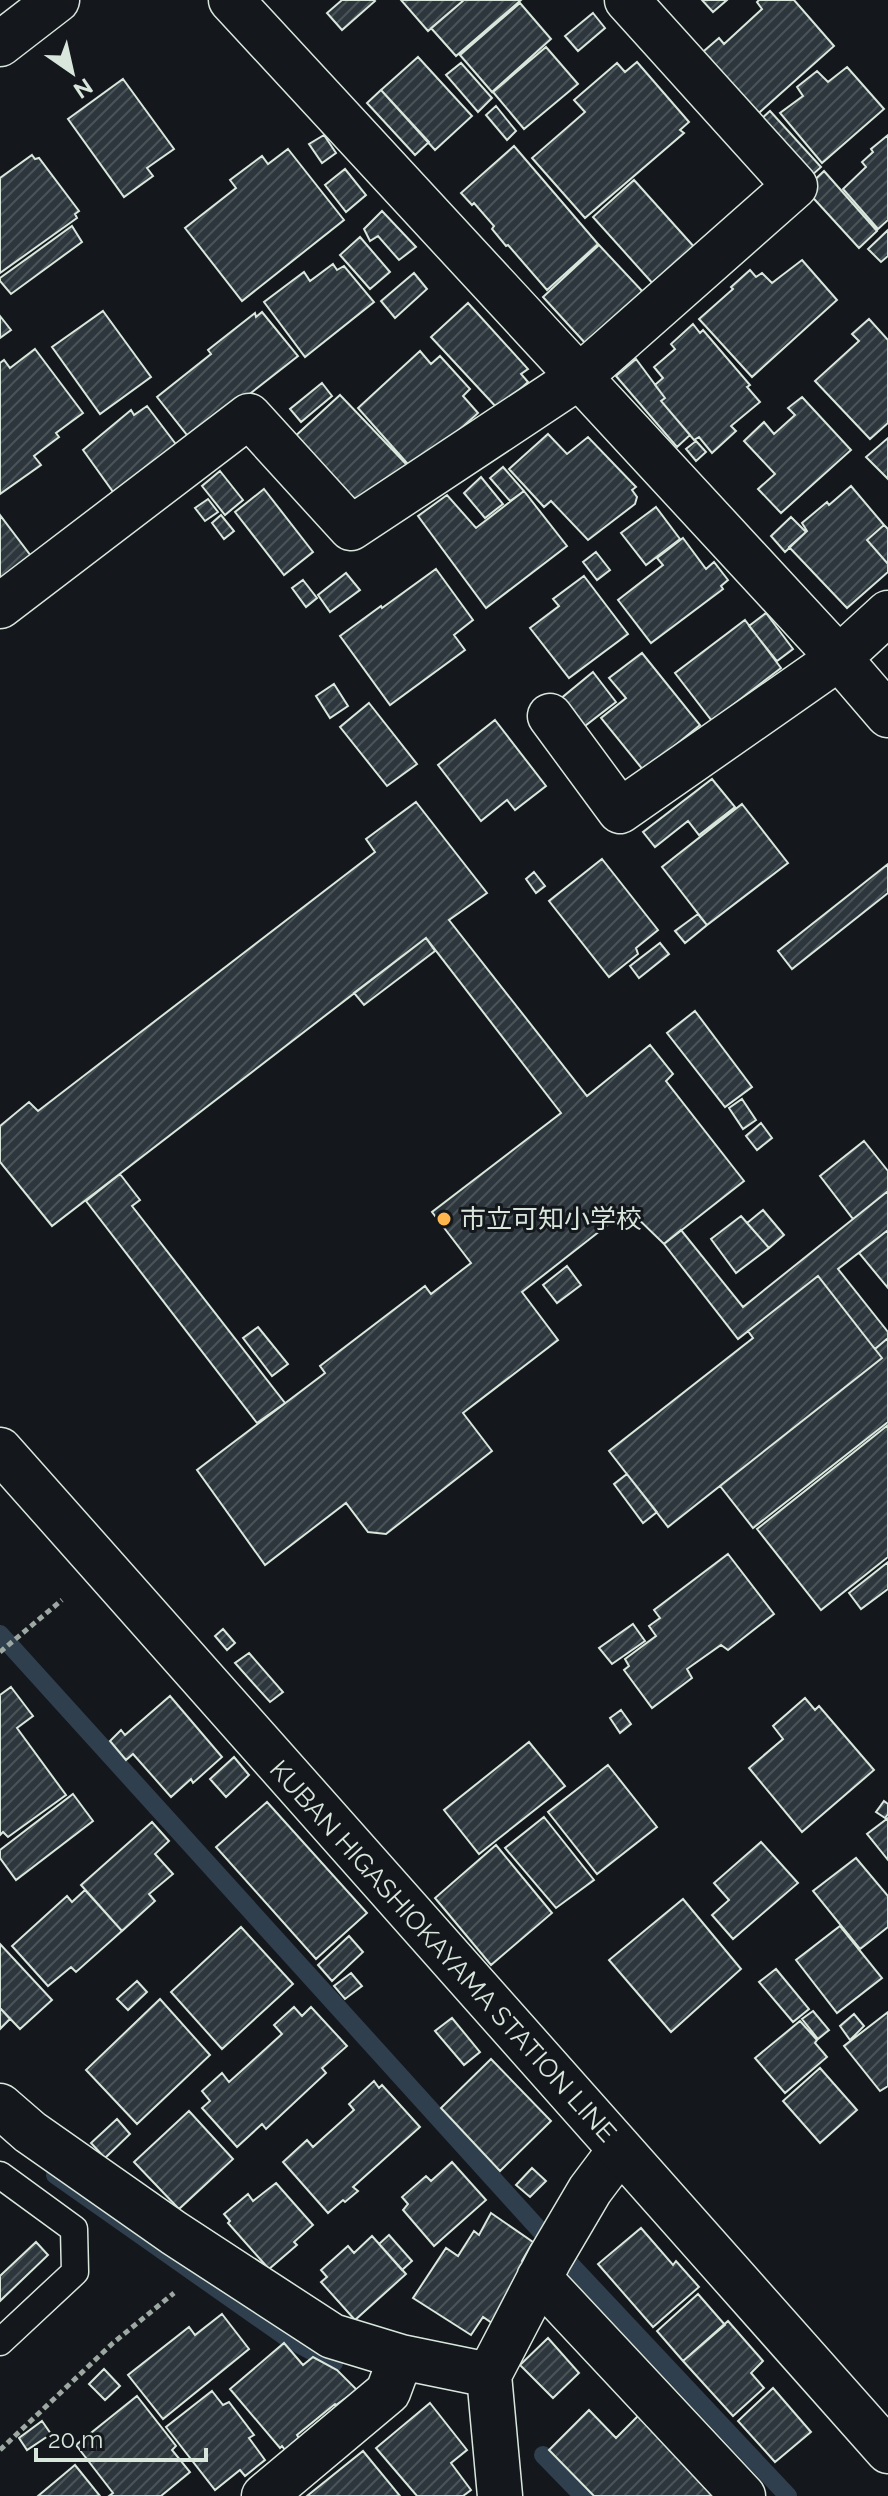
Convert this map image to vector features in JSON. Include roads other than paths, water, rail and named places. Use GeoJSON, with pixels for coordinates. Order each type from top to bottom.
{"type":"FeatureCollection","features":[{"type":"Feature","properties":{"kind":"street"},"geometry":{"type":"LineString","coordinates":[[0,44],[57,0]]}},
{"type":"Feature","properties":{"kind":"street"},"geometry":{"type":"LineString","coordinates":[[231,0],[839,658],[888,715]]}},
{"type":"Feature","properties":{"kind":"street"},"geometry":{"type":"LineString","coordinates":[[0,606],[249,416],[351,528],[579,377],[795,186],[627,0]]}},
{"type":"Feature","properties":{"kind":"street"},"geometry":{"type":"LineString","coordinates":[[550,716],[620,811],[839,658],[888,613]]}},
{"type":"Feature","properties":{"kind":"street","name":"KUBAN HIGASHIOKAYAMA STATION LINE"},"geometry":{"type":"LineString","coordinates":[[0,1450],[888,2451]]}},
{"type":"Feature","properties":{"kind":"street"},"geometry":{"type":"LineString","coordinates":[[0,2106],[30,2132],[174,2233],[332,2336],[401,2357],[489,2375]]}},
{"type":"Feature","properties":{"kind":"street"},"geometry":{"type":"LineString","coordinates":[[500,2496],[489,2375],[550,2258],[590,2190],[620,2150]]}},
{"type":"Feature","properties":{"kind":"street"},"geometry":{"type":"LineString","coordinates":[[550,2258],[743,2496]]}},
{"type":"Feature","properties":{"kind":"street"},"geometry":{"type":"LineString","coordinates":[[264,2496],[388,2392],[401,2357]]}},
{"type":"Feature","properties":{"kind":"lane"},"geometry":{"type":"LineString","coordinates":[[0,2175],[74,2229],[75,2272],[0,2342]]}},
{"type":"Feature","properties":{"kind":"waterway"},"geometry":{"type":"LineString","coordinates":[[0,1634],[574,2268],[788,2496]]}},
{"type":"Feature","properties":{"kind":"waterway"},"geometry":{"type":"LineString","coordinates":[[55,2175],[287,2338],[334,2363]]}},
{"type":"Feature","properties":{"kind":"waterway"},"geometry":{"type":"LineString","coordinates":[[543,2455],[583,2496]]}},
{"type":"Feature","properties":{"kind":"place","name":"市立可知小学校"},"geometry":{"type":"Point","coordinates":[444,1219]}}]}
